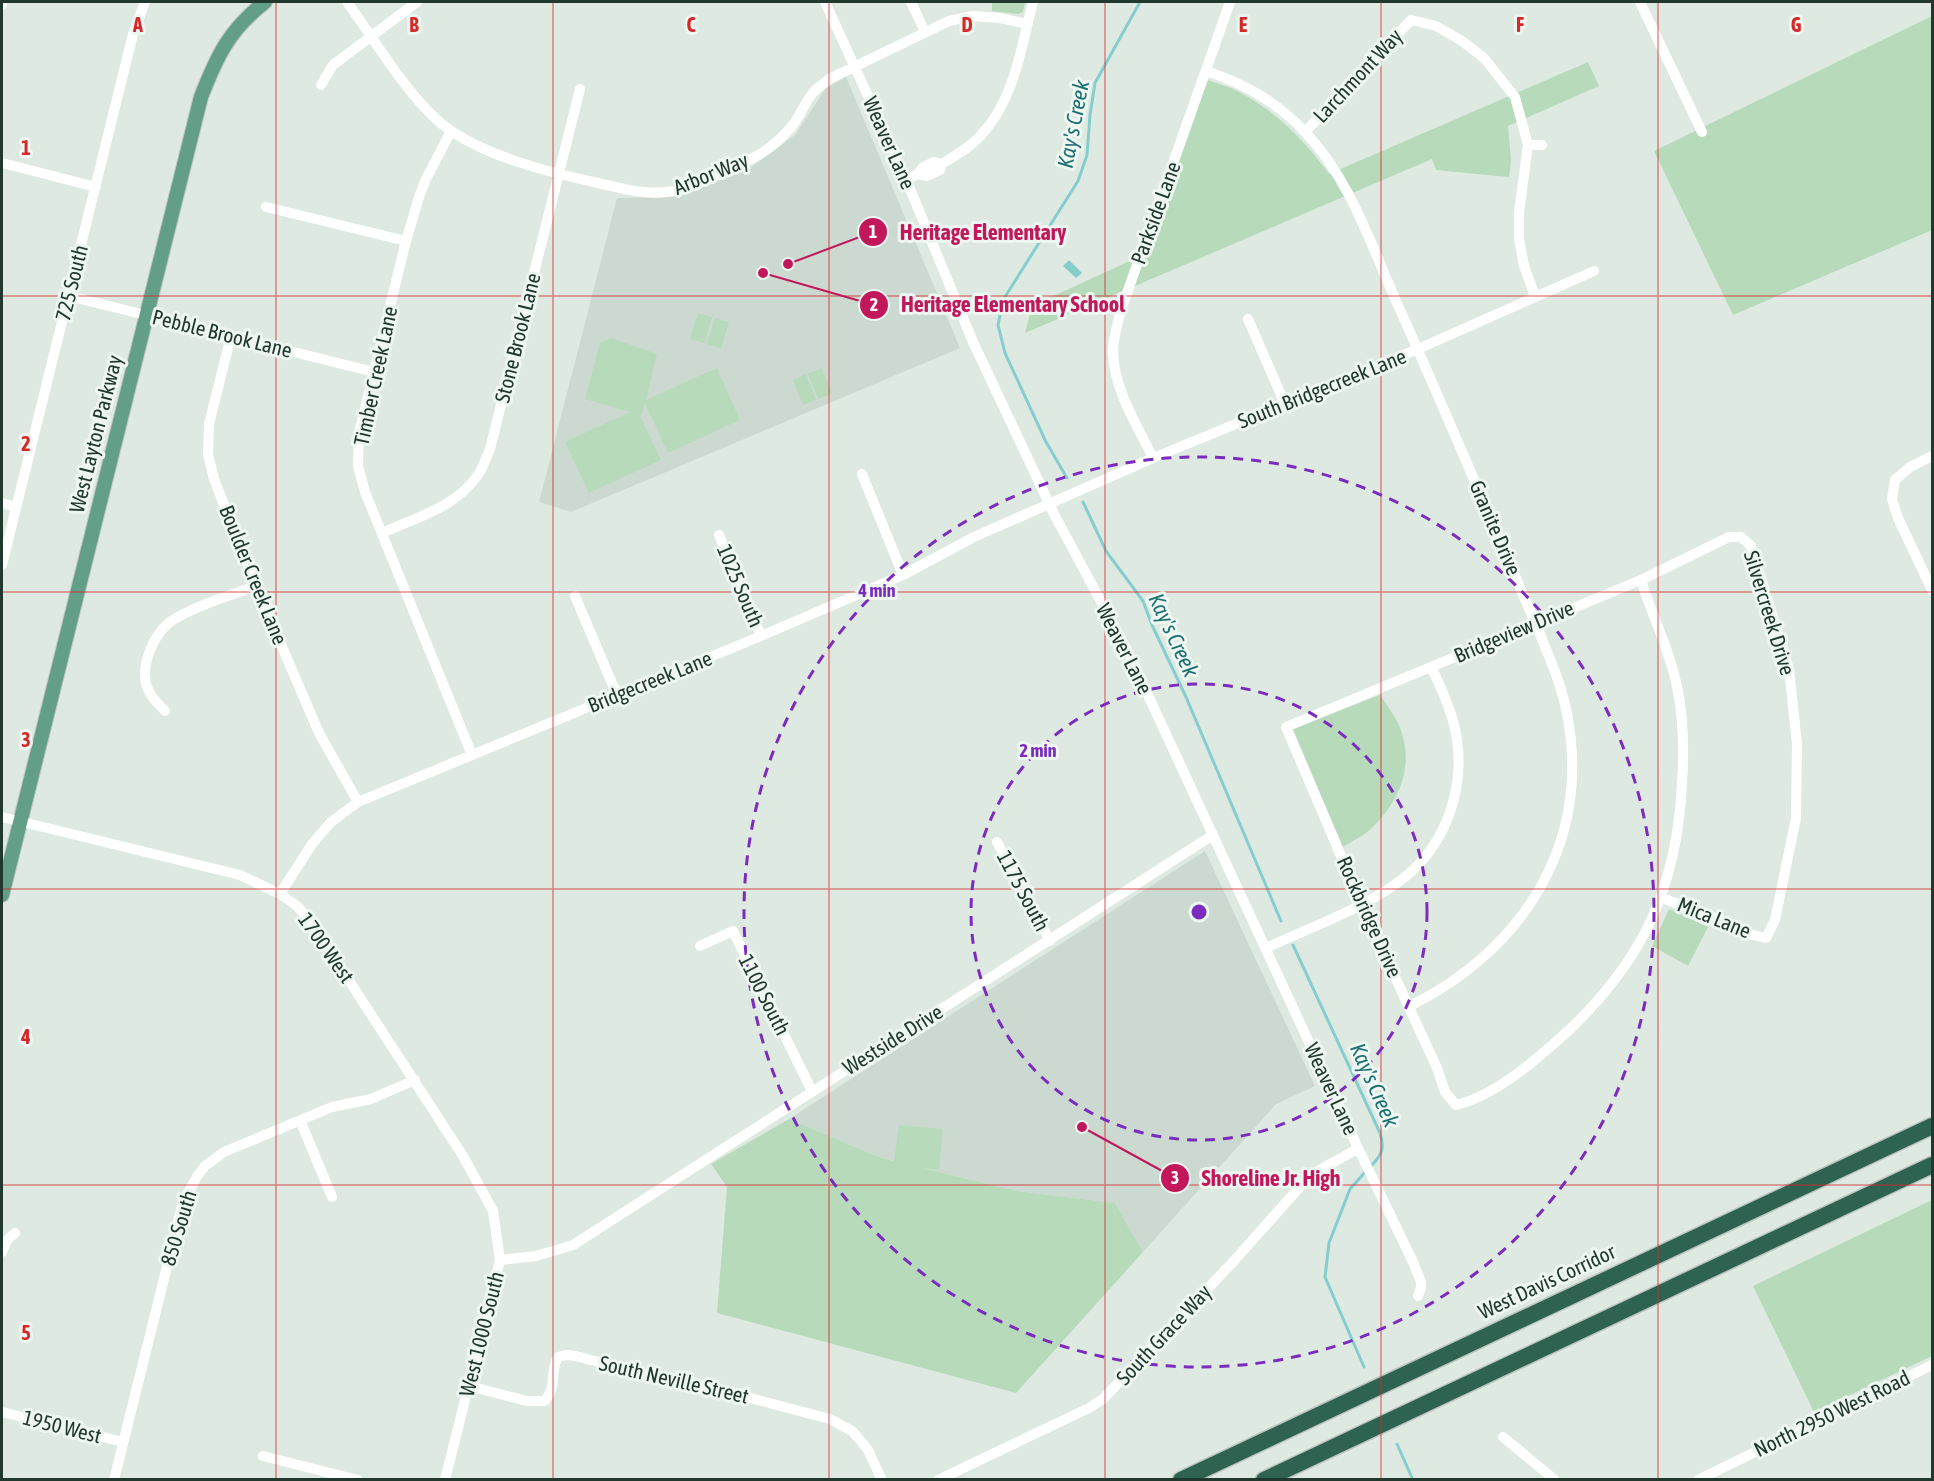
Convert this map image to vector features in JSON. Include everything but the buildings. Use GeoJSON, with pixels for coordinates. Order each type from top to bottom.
{"type":"FeatureCollection","features":[{"type":"Feature","properties":{"kind":"highway","name":"West Davis Corridor"},"geometry":{"type":"LineString","coordinates":[[1181,1479],[1932,1126]]}},
{"type":"Feature","properties":{"kind":"highway"},"geometry":{"type":"LineString","coordinates":[[1264,1479],[1932,1165]]}},
{"type":"Feature","properties":{"kind":"main road","name":"West Layton Parkway"},"geometry":{"type":"LineString","coordinates":[[2,895],[201,97],[215,60],[235,30],[266,2]]}},
{"type":"Feature","properties":{"kind":"street","name":"725 South"},"geometry":{"type":"LineString","coordinates":[[2,565],[133,34],[145,2]]}},
{"type":"Feature","properties":{"kind":"street","name":"Arbor Way"},"geometry":{"type":"LineString","coordinates":[[347,2],[413,94],[435,118],[451,131],[502,156],[559,174],[652,193],[668,192],[690,186],[756,156],[777,141],[793,125],[813,93],[830,80],[949,21],[974,16],[1027,24]]}},
{"type":"Feature","properties":{"kind":"street"},"geometry":{"type":"LineString","coordinates":[[321,85],[333,65],[417,2]]}},
{"type":"Feature","properties":{"kind":"street","name":"Weaver Lane"},"geometry":{"type":"LineString","coordinates":[[825,2],[906,179],[973,342],[1049,504],[1128,652],[1421,1282],[1418,1296]]}},
{"type":"Feature","properties":{"kind":"street"},"geometry":{"type":"LineString","coordinates":[[911,2],[925,32]]}},
{"type":"Feature","properties":{"kind":"street"},"geometry":{"type":"LineString","coordinates":[[906,179],[918,174],[923,166],[934,162],[942,164],[964,151],[982,134],[1000,110],[1011,86],[1033,2]]}},
{"type":"Feature","properties":{"kind":"street","name":"Parkside Lane"},"geometry":{"type":"LineString","coordinates":[[1154,458],[1121,394],[1113,351],[1116,331],[1121,310],[1230,2]]}},
{"type":"Feature","properties":{"kind":"street"},"geometry":{"type":"LineString","coordinates":[[1640,2],[1702,132]]}},
{"type":"Feature","properties":{"kind":"street","name":"Larchmont Way"},"geometry":{"type":"LineString","coordinates":[[1305,132],[1411,20],[1436,26],[1485,58],[1515,97],[1528,145]]}},
{"type":"Feature","properties":{"kind":"street","name":"Granite Drive"},"geometry":{"type":"LineString","coordinates":[[1206,71],[1240,83],[1273,104],[1305,132],[1329,161],[1349,196],[1418,349],[1555,670],[1567,714],[1572,755],[1571,789],[1558,848],[1548,873],[1529,906],[1509,933],[1481,961],[1445,986],[1410,1006]]}},
{"type":"Feature","properties":{"kind":"street","name":"Stone Brook Lane"},"geometry":{"type":"LineString","coordinates":[[382,533],[445,507],[462,494],[480,473],[490,449],[580,89]]}},
{"type":"Feature","properties":{"kind":"street","name":"Timber Creek Lane"},"geometry":{"type":"LineString","coordinates":[[451,131],[426,179],[406,241],[359,433],[358,466],[365,492],[472,755]]}},
{"type":"Feature","properties":{"kind":"street"},"geometry":{"type":"LineString","coordinates":[[1535,296],[1524,266],[1519,239],[1519,213],[1528,145],[1542,145]]}},
{"type":"Feature","properties":{"kind":"street"},"geometry":{"type":"LineString","coordinates":[[2,163],[96,187]]}},
{"type":"Feature","properties":{"kind":"street"},"geometry":{"type":"LineString","coordinates":[[266,207],[406,241]]}},
{"type":"Feature","properties":{"kind":"street","name":"South Bridgecreek Lane"},"geometry":{"type":"LineString","coordinates":[[1049,504],[1418,349],[1593,271]]}},
{"type":"Feature","properties":{"kind":"street","name":"Pebble Brook Lane"},"geometry":{"type":"LineString","coordinates":[[69,297],[374,372]]}},
{"type":"Feature","properties":{"kind":"street"},"geometry":{"type":"LineString","coordinates":[[1248,320],[1286,404]]}},
{"type":"Feature","properties":{"kind":"street","name":"Boulder Creek Lane"},"geometry":{"type":"LineString","coordinates":[[231,336],[208,424],[208,454],[214,479],[256,586],[319,734],[357,802]]}},
{"type":"Feature","properties":{"kind":"street"},"geometry":{"type":"LineString","coordinates":[[1932,456],[1910,467],[1895,480],[1892,499],[1898,518],[1932,590]]}},
{"type":"Feature","properties":{"kind":"street"},"geometry":{"type":"LineString","coordinates":[[862,474],[903,575]]}},
{"type":"Feature","properties":{"kind":"street"},"geometry":{"type":"LineString","coordinates":[[2,503],[16,507]]}},
{"type":"Feature","properties":{"kind":"street","name":"Bridgecreek Lane"},"geometry":{"type":"LineString","coordinates":[[280,894],[312,844],[331,822],[357,802],[761,636],[903,575],[974,537],[1049,504]]}},
{"type":"Feature","properties":{"kind":"street","name":"1025 South"},"geometry":{"type":"LineString","coordinates":[[719,535],[761,636]]}},
{"type":"Feature","properties":{"kind":"street","name":"Bridgeview Drive"},"geometry":{"type":"LineString","coordinates":[[1286,727],[1641,580],[1729,537],[1741,537]]}},
{"type":"Feature","properties":{"kind":"street","name":"Silvercreek Drive"},"geometry":{"type":"LineString","coordinates":[[1741,537],[1751,546],[1789,669],[1797,744],[1796,818],[1775,920],[1766,938]]}},
{"type":"Feature","properties":{"kind":"street"},"geometry":{"type":"LineString","coordinates":[[1641,580],[1662,635],[1678,692],[1684,746],[1681,805],[1674,852],[1662,898]]}},
{"type":"Feature","properties":{"kind":"street"},"geometry":{"type":"LineString","coordinates":[[165,711],[148,692],[145,671],[149,652],[159,634],[169,623],[180,616],[256,586]]}},
{"type":"Feature","properties":{"kind":"street"},"geometry":{"type":"LineString","coordinates":[[575,596],[617,695]]}},
{"type":"Feature","properties":{"kind":"street"},"geometry":{"type":"LineString","coordinates":[[1266,948],[1361,903],[1410,872],[1429,851],[1443,829],[1454,802],[1459,774],[1457,739],[1447,705],[1431,667]]}},
{"type":"Feature","properties":{"kind":"street","name":"Rockbridge Drive"},"geometry":{"type":"LineString","coordinates":[[1286,727],[1361,903],[1410,1006],[1445,1092],[1456,1106],[1473,1101],[1494,1089],[1545,1052],[1582,1018],[1614,982],[1642,940],[1662,898]]}},
{"type":"Feature","properties":{"kind":"street","name":"1700 West"},"geometry":{"type":"LineString","coordinates":[[2,817],[240,875],[280,894],[297,906],[315,927],[415,1080],[483,1191],[493,1211],[500,1260]]}},
{"type":"Feature","properties":{"kind":"street","name":"Westside Drive"},"geometry":{"type":"LineString","coordinates":[[573,1245],[1213,835]]}},
{"type":"Feature","properties":{"kind":"street","name":"1175 South"},"geometry":{"type":"LineString","coordinates":[[997,842],[1050,941]]}},
{"type":"Feature","properties":{"kind":"street","name":"Mica Lane"},"geometry":{"type":"LineString","coordinates":[[1662,898],[1726,922],[1745,933],[1766,938]]}},
{"type":"Feature","properties":{"kind":"street","name":"1100 South"},"geometry":{"type":"LineString","coordinates":[[700,946],[732,931],[812,1091]]}},
{"type":"Feature","properties":{"kind":"street","name":"850 South"},"geometry":{"type":"LineString","coordinates":[[114,1479],[183,1202],[192,1183],[206,1166],[224,1152],[332,1107],[371,1099],[415,1080]]}},
{"type":"Feature","properties":{"kind":"street"},"geometry":{"type":"LineString","coordinates":[[300,1120],[332,1197]]}},
{"type":"Feature","properties":{"kind":"street","name":"South Grace Way"},"geometry":{"type":"LineString","coordinates":[[938,1479],[1089,1408],[1103,1399],[1232,1263],[1316,1170],[1347,1156],[1360,1153]]}},
{"type":"Feature","properties":{"kind":"street"},"geometry":{"type":"LineString","coordinates":[[2,1252],[7,1240],[15,1233]]}},
{"type":"Feature","properties":{"kind":"street","name":"West 1000 South"},"geometry":{"type":"LineString","coordinates":[[445,1479],[500,1260],[536,1256],[573,1245]]}},
{"type":"Feature","properties":{"kind":"street","name":"South Neville Street"},"geometry":{"type":"LineString","coordinates":[[469,1386],[527,1401],[544,1401],[553,1387],[554,1364],[558,1357],[576,1356],[661,1379],[716,1389],[830,1419],[852,1431],[860,1440],[868,1450],[882,1479]]}},
{"type":"Feature","properties":{"kind":"street","name":"North 2950 West Road"},"geometry":{"type":"LineString","coordinates":[[1698,1479],[1932,1365]]}},
{"type":"Feature","properties":{"kind":"street","name":"1950 West"},"geometry":{"type":"LineString","coordinates":[[2,1412],[123,1442]]}},
{"type":"Feature","properties":{"kind":"street"},"geometry":{"type":"LineString","coordinates":[[1503,1437],[1555,1479]]}},
{"type":"Feature","properties":{"kind":"street"},"geometry":{"type":"LineString","coordinates":[[263,1456],[358,1479]]}},
{"type":"Feature","properties":{"kind":"shaded area"},"geometry":{"type":"Polygon","coordinates":[[[846,77],[960,348],[571,512],[539,502],[617,198],[680,197],[750,168],[795,135],[826,88],[846,77]]]}},
{"type":"Feature","properties":{"kind":"shaded area"},"geometry":{"type":"Polygon","coordinates":[[[1205,851],[1315,1086],[1276,1104],[1143,1252],[1115,1203],[1017,1191],[879,1157],[789,1119],[1205,851]]]}},
{"type":"Feature","properties":{"kind":"green space"},"geometry":{"type":"Polygon","coordinates":[[[992,2],[1025,2],[1023,12],[1018,14],[992,11],[992,2]]]}},
{"type":"Feature","properties":{"kind":"green space"},"geometry":{"type":"Polygon","coordinates":[[[1932,16],[1932,230],[1733,315],[1654,151],[1932,16]]]}},
{"type":"Feature","properties":{"kind":"green space"},"geometry":{"type":"Polygon","coordinates":[[[1588,62],[1599,86],[1508,126],[1511,161],[1509,177],[1436,170],[1432,159],[1025,333],[1032,306],[1147,253],[1208,80],[1239,92],[1265,108],[1300,139],[1329,174],[1588,62]]]}},
{"type":"Feature","properties":{"kind":"green space"},"geometry":{"type":"Polygon","coordinates":[[[698,313],[712,317],[704,343],[690,339],[698,313]]]}},
{"type":"Feature","properties":{"kind":"green space"},"geometry":{"type":"Polygon","coordinates":[[[715,318],[729,322],[721,348],[707,344],[715,318]]]}},
{"type":"Feature","properties":{"kind":"green space"},"geometry":{"type":"Polygon","coordinates":[[[611,338],[657,354],[646,400],[717,368],[740,420],[668,453],[645,403],[640,415],[661,460],[589,493],[565,442],[630,412],[585,399],[600,343],[611,338]]]}},
{"type":"Feature","properties":{"kind":"green space"},"geometry":{"type":"Polygon","coordinates":[[[822,368],[832,394],[818,399],[808,374],[822,368]]]}},
{"type":"Feature","properties":{"kind":"green space"},"geometry":{"type":"Polygon","coordinates":[[[806,374],[816,400],[803,405],[793,380],[806,374]]]}},
{"type":"Feature","properties":{"kind":"green space"},"geometry":{"type":"Polygon","coordinates":[[[1380,695],[1396,719],[1403,738],[1406,752],[1402,780],[1382,818],[1368,832],[1343,847],[1293,729],[1380,695]]]}},
{"type":"Feature","properties":{"kind":"green space"},"geometry":{"type":"Polygon","coordinates":[[[1669,909],[1708,927],[1688,966],[1652,946],[1669,909]]]}},
{"type":"Feature","properties":{"kind":"green space"},"geometry":{"type":"Polygon","coordinates":[[[789,1119],[879,1157],[894,1161],[899,1125],[943,1129],[939,1170],[923,1168],[1017,1191],[1115,1203],[1143,1252],[1016,1393],[717,1313],[727,1187],[711,1164],[789,1119]]]}},
{"type":"Feature","properties":{"kind":"green space"},"geometry":{"type":"Polygon","coordinates":[[[1932,1200],[1932,1356],[1814,1412],[1753,1286],[1932,1200]]]}},
{"type":"Feature","properties":{"kind":"water"},"geometry":{"type":"Polygon","coordinates":[[[1069,260],[1082,273],[1076,278],[1063,266],[1069,260]]]}},
{"type":"Feature","properties":{"kind":"waterway","name":"Kay's Creek"},"geometry":{"type":"LineString","coordinates":[[1067,478],[1046,442],[1005,353],[998,325],[1003,300],[1078,181],[1087,155],[1095,83],[1140,2]]}},
{"type":"Feature","properties":{"kind":"waterway","name":"Kay's Creek"},"geometry":{"type":"LineString","coordinates":[[1083,502],[1106,551],[1143,601],[1281,921]]}},
{"type":"Feature","properties":{"kind":"waterway","name":"Kay's Creek"},"geometry":{"type":"LineString","coordinates":[[1293,945],[1380,1133],[1382,1151],[1371,1166]]}},
{"type":"Feature","properties":{"kind":"waterway","name":"Kay's Creek"},"geometry":{"type":"LineString","coordinates":[[1364,1367],[1325,1277],[1329,1243],[1350,1189],[1366,1171]]}},
{"type":"Feature","properties":{"kind":"waterway","name":"Kay's Creek"},"geometry":{"type":"LineString","coordinates":[[1397,1444],[1413,1480]]}},
{"type":"Feature","properties":{"kind":"place","name":"Heritage Elementary"},"geometry":{"type":"Point","coordinates":[788,264]}},
{"type":"Feature","properties":{"kind":"place","name":"Heritage Elementary School"},"geometry":{"type":"Point","coordinates":[763,273]}},
{"type":"Feature","properties":{"kind":"place","name":"Shoreline Jr. High"},"geometry":{"type":"Point","coordinates":[1082,1127]}}]}
